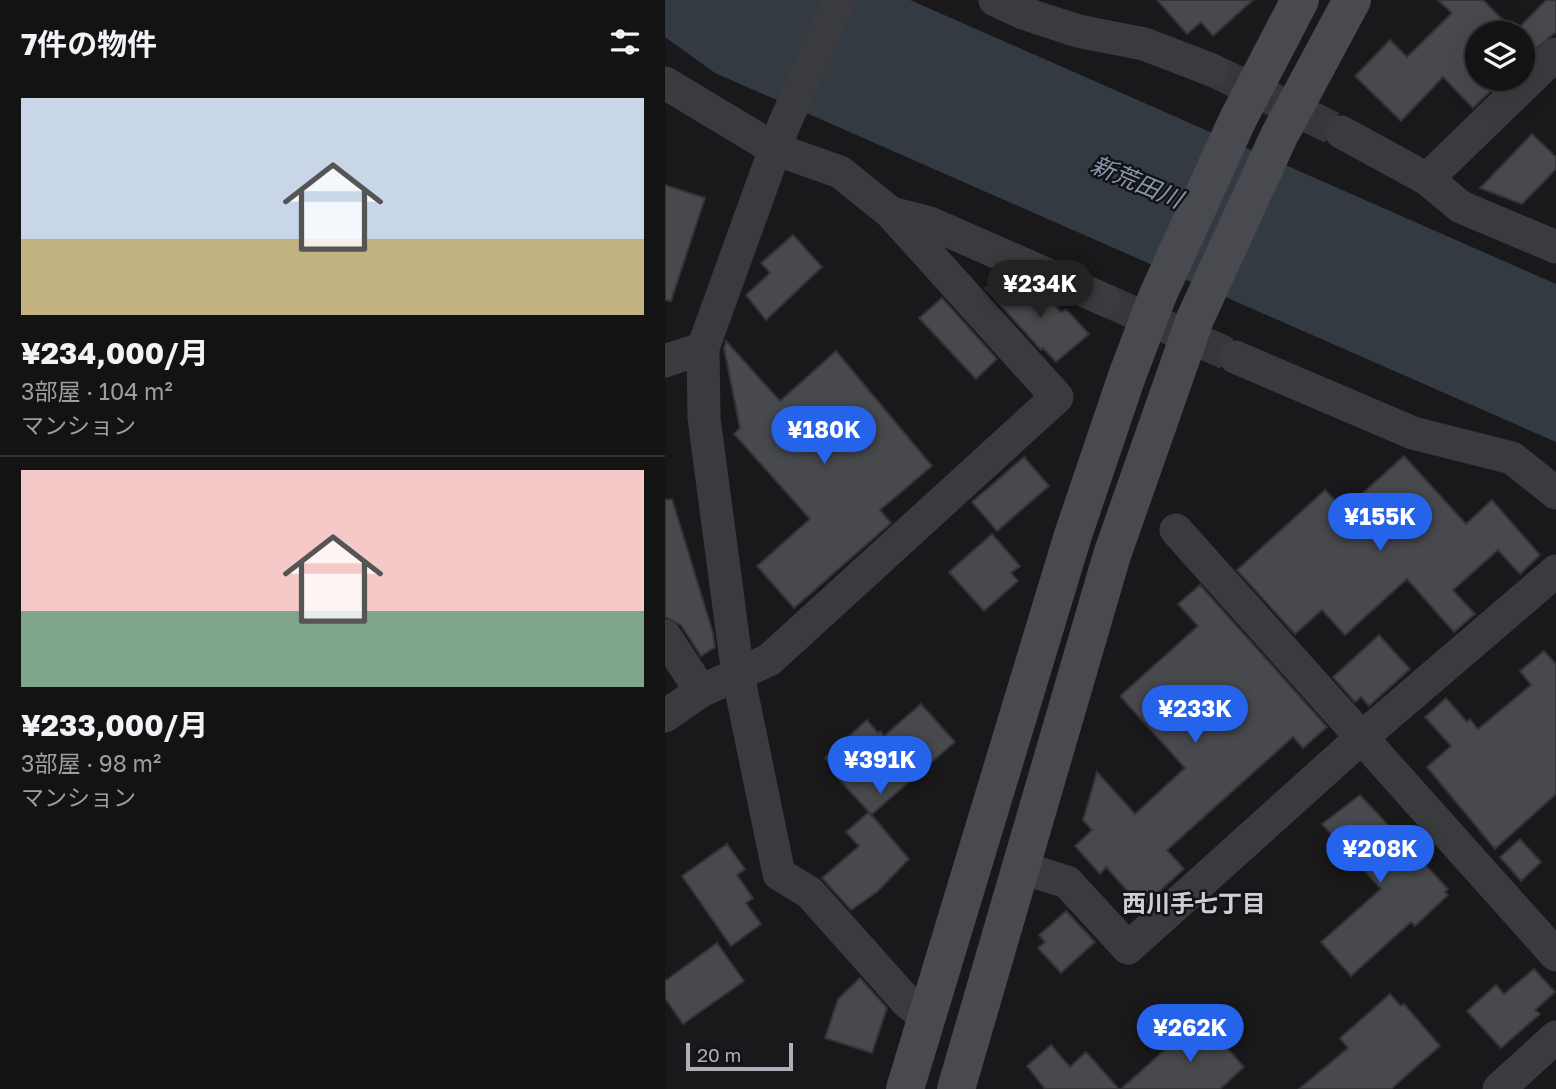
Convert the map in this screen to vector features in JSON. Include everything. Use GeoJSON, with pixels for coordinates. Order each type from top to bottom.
{"type":"FeatureCollection","features":[{"type":"Feature","properties":{"kind":"street"},"geometry":{"type":"LineString","coordinates":[[839,0],[779,138],[703,348],[704,418],[739,675],[779,874],[810,893],[908,1003],[926,1017]]}},
{"type":"Feature","properties":{"kind":"street"},"geometry":{"type":"LineString","coordinates":[[905,1089],[1073,535],[1157,297],[1238,118],[1300,0]]}},
{"type":"Feature","properties":{"kind":"street"},"geometry":{"type":"LineString","coordinates":[[963,1085],[1019,867],[1112,555],[1195,319],[1279,136],[1352,0]]}},
{"type":"Feature","properties":{"kind":"street"},"geometry":{"type":"LineString","coordinates":[[1017,4],[1078,31],[1144,44],[1212,70]]}},
{"type":"Feature","properties":{"kind":"street"},"geometry":{"type":"LineString","coordinates":[[1427,179],[1556,54]]}},
{"type":"Feature","properties":{"kind":"street"},"geometry":{"type":"LineString","coordinates":[[665,83],[779,138],[840,172],[891,213],[1057,397],[769,660],[701,691],[665,716]]}},
{"type":"Feature","properties":{"kind":"street"},"geometry":{"type":"LineString","coordinates":[[1341,132],[1427,179],[1461,207],[1556,247]]}},
{"type":"Feature","properties":{"kind":"street"},"geometry":{"type":"LineString","coordinates":[[891,213],[930,223],[1105,300]]}},
{"type":"Feature","properties":{"kind":"street"},"geometry":{"type":"LineString","coordinates":[[665,361],[703,348]]}},
{"type":"Feature","properties":{"kind":"street"},"geometry":{"type":"LineString","coordinates":[[1235,357],[1413,433],[1512,458],[1556,493]]}},
{"type":"Feature","properties":{"kind":"street"},"geometry":{"type":"LineString","coordinates":[[1176,530],[1556,956]]}},
{"type":"Feature","properties":{"kind":"street"},"geometry":{"type":"LineString","coordinates":[[1019,867],[1067,882],[1128,948],[1360,739],[1556,571]]}},
{"type":"Feature","properties":{"kind":"street"},"geometry":{"type":"LineString","coordinates":[[665,636],[701,691]]}},
{"type":"Feature","properties":{"kind":"street"},"geometry":{"type":"LineString","coordinates":[[1499,1089],[1556,1037]]}},
{"type":"Feature","properties":{"kind":"water","name":"新荒田川"},"geometry":{"type":"Polygon","coordinates":[[[665,0],[910,0],[1556,284],[1556,442],[715,73],[665,37],[665,0]]]}},
{"type":"Feature","properties":{"kind":"building"},"geometry":{"type":"Polygon","coordinates":[[[1157,0],[1253,0],[1213,36],[1201,22],[1187,34],[1157,0]]]}},
{"type":"Feature","properties":{"kind":"building"},"geometry":{"type":"Polygon","coordinates":[[[1438,0],[1483,0],[1504,21],[1465,21],[1465,91],[1491,91],[1473,108],[1443,77],[1401,121],[1355,76],[1390,40],[1407,57],[1452,13],[1438,0]]]}},
{"type":"Feature","properties":{"kind":"building"},"geometry":{"type":"Polygon","coordinates":[[[1546,0],[1556,0],[1556,32],[1535,50],[1535,21],[1526,21],[1546,0]]]}},
{"type":"Feature","properties":{"kind":"building"},"geometry":{"type":"Polygon","coordinates":[[[1532,134],[1556,157],[1556,169],[1522,204],[1480,188],[1532,134]]]}},
{"type":"Feature","properties":{"kind":"building"},"geometry":{"type":"Polygon","coordinates":[[[665,185],[705,198],[671,301],[665,300],[665,185]]]}},
{"type":"Feature","properties":{"kind":"building"},"geometry":{"type":"Polygon","coordinates":[[[793,235],[822,267],[766,320],[746,295],[770,273],[761,263],[793,235]]]}},
{"type":"Feature","properties":{"kind":"building"},"geometry":{"type":"Polygon","coordinates":[[[1000,275],[1034,307],[1047,296],[1061,312],[1066,309],[1089,334],[1056,362],[1043,348],[1041,350],[985,288],[1000,275]]]}},
{"type":"Feature","properties":{"kind":"building"},"geometry":{"type":"Polygon","coordinates":[[[942,298],[997,359],[976,379],[919,318],[942,298]]]}},
{"type":"Feature","properties":{"kind":"building"},"geometry":{"type":"Polygon","coordinates":[[[726,341],[780,401],[836,351],[932,466],[880,510],[891,523],[794,608],[757,566],[810,519],[734,434],[740,428],[724,348],[726,341]]]}},
{"type":"Feature","properties":{"kind":"building"},"geometry":{"type":"Polygon","coordinates":[[[1404,456],[1466,524],[1492,500],[1540,555],[1520,574],[1498,550],[1453,590],[1475,614],[1454,632],[1407,579],[1345,635],[1322,610],[1295,634],[1237,570],[1325,490],[1344,510],[1404,456]]]}},
{"type":"Feature","properties":{"kind":"building"},"geometry":{"type":"Polygon","coordinates":[[[1024,457],[1049,486],[997,531],[972,502],[1024,457]]]}},
{"type":"Feature","properties":{"kind":"building"},"geometry":{"type":"Polygon","coordinates":[[[672,499],[713,633],[715,647],[701,656],[681,625],[665,617],[665,500],[672,499]]]}},
{"type":"Feature","properties":{"kind":"building"},"geometry":{"type":"Polygon","coordinates":[[[992,534],[1020,566],[1011,573],[1018,581],[984,611],[949,572],[992,534]]]}},
{"type":"Feature","properties":{"kind":"building"},"geometry":{"type":"Polygon","coordinates":[[[1200,585],[1327,727],[1303,748],[1293,737],[1167,850],[1184,869],[1142,907],[1106,867],[1100,874],[1075,846],[1092,830],[1083,820],[1097,772],[1135,814],[1185,768],[1120,696],[1198,626],[1178,604],[1200,585]]]}},
{"type":"Feature","properties":{"kind":"building"},"geometry":{"type":"Polygon","coordinates":[[[1379,635],[1410,669],[1369,706],[1361,697],[1355,702],[1333,677],[1379,635]]]}},
{"type":"Feature","properties":{"kind":"building"},"geometry":{"type":"Polygon","coordinates":[[[1544,651],[1556,664],[1556,794],[1495,849],[1427,767],[1451,746],[1425,717],[1446,698],[1467,722],[1470,719],[1478,729],[1531,685],[1520,671],[1544,651]]]}},
{"type":"Feature","properties":{"kind":"building"},"geometry":{"type":"Polygon","coordinates":[[[921,704],[955,742],[871,815],[909,859],[877,892],[851,910],[822,878],[859,846],[846,832],[869,812],[833,773],[836,770],[825,758],[867,720],[884,736],[921,704]]]}},
{"type":"Feature","properties":{"kind":"building"},"geometry":{"type":"Polygon","coordinates":[[[1360,795],[1448,889],[1445,892],[1448,895],[1415,926],[1411,922],[1351,976],[1321,942],[1381,889],[1322,824],[1360,795]]]}},
{"type":"Feature","properties":{"kind":"building"},"geometry":{"type":"Polygon","coordinates":[[[1520,839],[1541,862],[1521,881],[1500,857],[1520,839]]]}},
{"type":"Feature","properties":{"kind":"building"},"geometry":{"type":"Polygon","coordinates":[[[727,844],[745,869],[737,875],[753,898],[746,903],[761,924],[731,946],[682,876],[727,844]]]}},
{"type":"Feature","properties":{"kind":"building"},"geometry":{"type":"Polygon","coordinates":[[[1066,911],[1095,942],[1061,973],[1038,948],[1045,942],[1039,935],[1066,911]]]}},
{"type":"Feature","properties":{"kind":"building"},"geometry":{"type":"Polygon","coordinates":[[[717,943],[744,981],[683,1024],[665,998],[665,981],[717,943]]]}},
{"type":"Feature","properties":{"kind":"building"},"geometry":{"type":"Polygon","coordinates":[[[1534,969],[1555,992],[1535,1010],[1540,1014],[1501,1048],[1467,1011],[1496,985],[1504,994],[1534,969]]]}},
{"type":"Feature","properties":{"kind":"building"},"geometry":{"type":"Polygon","coordinates":[[[860,978],[887,1008],[872,1053],[825,1038],[838,999],[860,978]]]}},
{"type":"Feature","properties":{"kind":"building"},"geometry":{"type":"Polygon","coordinates":[[[1390,994],[1401,1006],[1404,1004],[1440,1046],[1391,1089],[1299,1089],[1348,1048],[1340,1038],[1390,994]]]}},
{"type":"Feature","properties":{"kind":"building"},"geometry":{"type":"Polygon","coordinates":[[[1200,1018],[1244,1067],[1220,1089],[1121,1089],[1200,1018]]]}},
{"type":"Feature","properties":{"kind":"building"},"geometry":{"type":"Polygon","coordinates":[[[1051,1045],[1070,1067],[1086,1052],[1119,1089],[1045,1089],[1027,1066],[1051,1045]]]}},
{"type":"Feature","properties":{"kind":"tunnel"},"geometry":{"type":"LineString","coordinates":[[1212,70],[1341,132]]}},
{"type":"Feature","properties":{"kind":"tunnel"},"geometry":{"type":"LineString","coordinates":[[1105,300],[1235,357]]}},
{"type":"Feature","properties":{"kind":"district","name":"西川手七丁目"},"geometry":{"type":"Point","coordinates":[1194,902]}}]}
